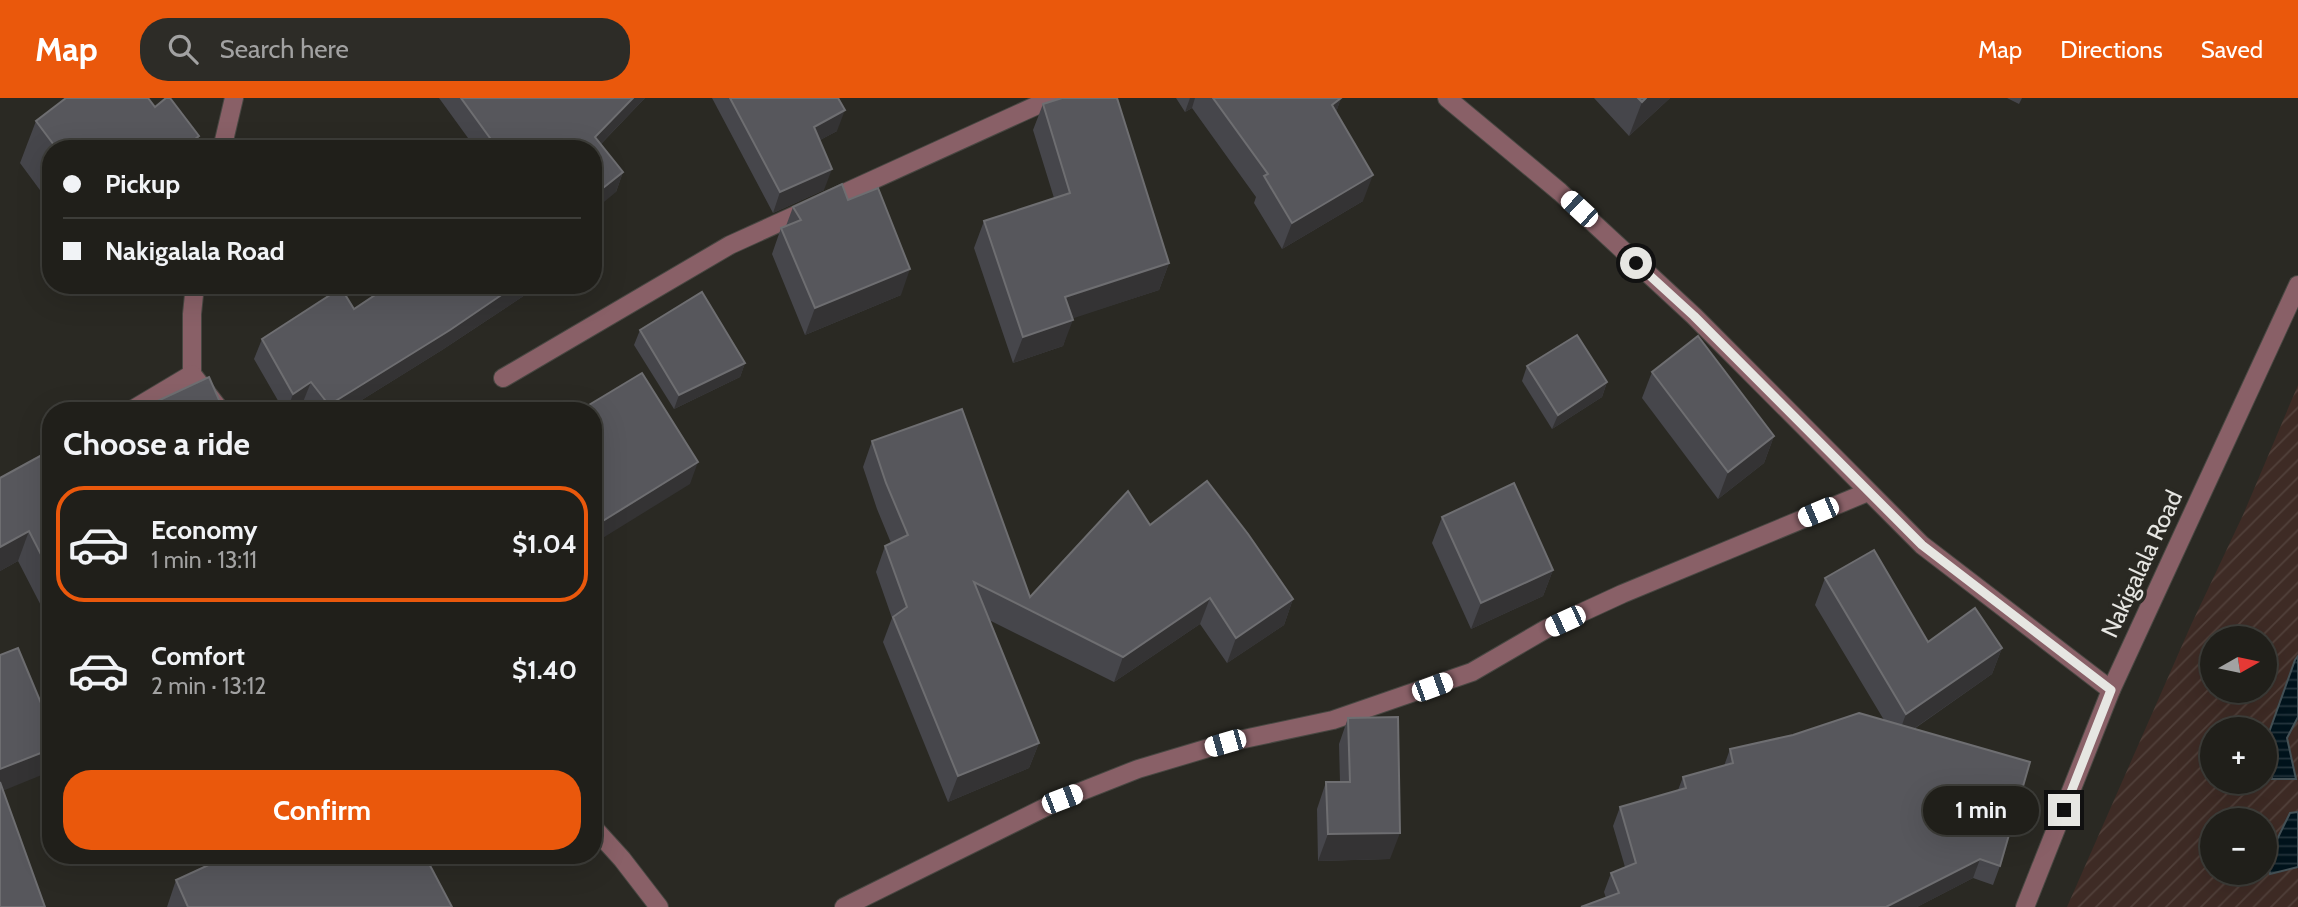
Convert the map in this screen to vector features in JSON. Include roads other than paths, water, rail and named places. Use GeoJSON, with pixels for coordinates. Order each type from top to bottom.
{"type":"FeatureCollection","features":[{"type":"Feature","properties":{"kind":"street"},"geometry":{"type":"LineString","coordinates":[[224,140],[234,98]]}},
{"type":"Feature","properties":{"kind":"street"},"geometry":{"type":"LineString","coordinates":[[503,378],[730,245],[1053,98]]}},
{"type":"Feature","properties":{"kind":"street"},"geometry":{"type":"LineString","coordinates":[[1447,98],[1560,192],[1694,316],[1922,545],[2111,690]]}},
{"type":"Feature","properties":{"kind":"street","name":"Nakigalala Road"},"geometry":{"type":"LineString","coordinates":[[2025,907],[2111,690],[2298,285]]}},
{"type":"Feature","properties":{"kind":"street"},"geometry":{"type":"LineString","coordinates":[[194,294],[192,374],[214,402]]}},
{"type":"Feature","properties":{"kind":"street"},"geometry":{"type":"LineString","coordinates":[[145,402],[192,374]]}},
{"type":"Feature","properties":{"kind":"street"},"geometry":{"type":"LineString","coordinates":[[844,907],[1062,799],[1138,769],[1225,743],[1333,720],[1472,672],[1546,629],[1622,594],[1868,492]]}},
{"type":"Feature","properties":{"kind":"street"},"geometry":{"type":"LineString","coordinates":[[602,837],[659,907]]}},
{"type":"Feature","properties":{"kind":"water"},"geometry":{"type":"Polygon","coordinates":[[[2298,656],[2298,717],[2287,738],[2296,779],[2277,779],[2277,717],[2275,717],[2298,656]]]}},
{"type":"Feature","properties":{"kind":"water"},"geometry":{"type":"Polygon","coordinates":[[[2298,812],[2298,867],[2277,872],[2277,840],[2290,813],[2298,812]]]}}]}
